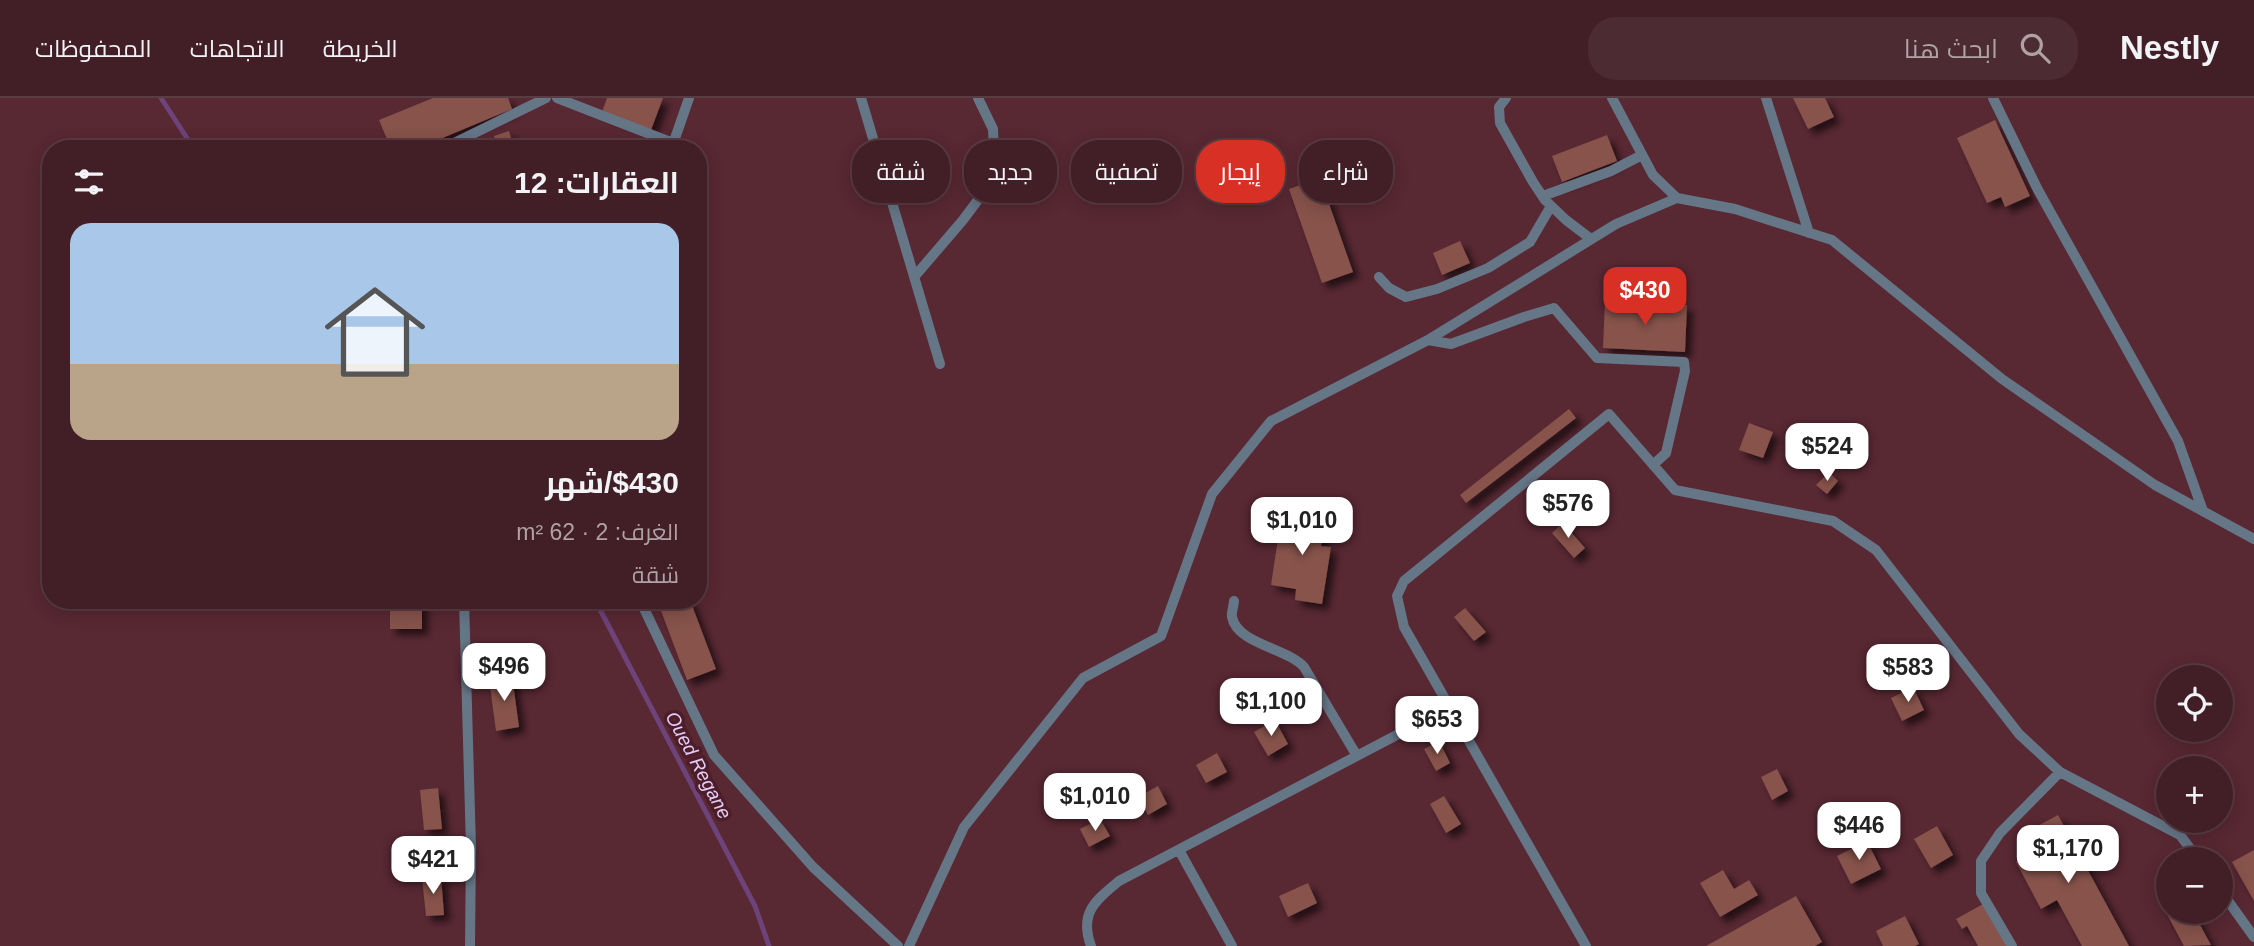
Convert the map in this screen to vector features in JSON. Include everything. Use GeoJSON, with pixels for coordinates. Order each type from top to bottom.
{"type":"FeatureCollection","features":[{"type":"Feature","properties":{"kind":"lane"},"geometry":{"type":"LineString","coordinates":[[461,140],[547,98]]}},
{"type":"Feature","properties":{"kind":"lane"},"geometry":{"type":"LineString","coordinates":[[557,98],[658,140]]}},
{"type":"Feature","properties":{"kind":"lane"},"geometry":{"type":"LineString","coordinates":[[675,140],[689,98]]}},
{"type":"Feature","properties":{"kind":"lane"},"geometry":{"type":"LineString","coordinates":[[861,98],[940,364]]}},
{"type":"Feature","properties":{"kind":"lane"},"geometry":{"type":"LineString","coordinates":[[915,276],[995,177],[993,129],[978,98]]}},
{"type":"Feature","properties":{"kind":"lane"},"geometry":{"type":"LineString","coordinates":[[1506,98],[1499,107],[1500,124],[1520,161],[1551,206],[1591,239]]}},
{"type":"Feature","properties":{"kind":"lane"},"geometry":{"type":"LineString","coordinates":[[1612,98],[1653,175],[1676,198]]}},
{"type":"Feature","properties":{"kind":"lane"},"geometry":{"type":"LineString","coordinates":[[1766,98],[1809,233]]}},
{"type":"Feature","properties":{"kind":"lane"},"geometry":{"type":"LineString","coordinates":[[1993,98],[2038,190],[2178,442],[2203,511]]}},
{"type":"Feature","properties":{"kind":"lane"},"geometry":{"type":"LineString","coordinates":[[1543,196],[1611,171],[1642,155]]}},
{"type":"Feature","properties":{"kind":"lane"},"geometry":{"type":"LineString","coordinates":[[909,946],[964,827],[1083,678],[1161,636],[1212,494],[1270,421],[1428,340],[1615,224],[1676,198],[1735,209],[1832,240],[2001,379],[2155,485],[2254,539]]}},
{"type":"Feature","properties":{"kind":"lane"},"geometry":{"type":"LineString","coordinates":[[1379,276],[1390,288],[1406,297],[1450,284],[1488,268],[1530,242],[1551,206]]}},
{"type":"Feature","properties":{"kind":"lane"},"geometry":{"type":"LineString","coordinates":[[1428,340],[1451,344],[1554,308],[1597,358],[1684,362],[1685,371],[1666,453],[1653,465]]}},
{"type":"Feature","properties":{"kind":"lane"},"geometry":{"type":"LineString","coordinates":[[1586,946],[1404,627],[1397,596],[1404,581],[1609,414],[1675,490],[1833,521],[1876,550],[2019,734],[2060,772],[2180,835],[2189,847]]}},
{"type":"Feature","properties":{"kind":"lane"},"geometry":{"type":"LineString","coordinates":[[1234,601],[1232,617],[1240,631],[1255,641],[1296,659],[1304,667],[1357,756]]}},
{"type":"Feature","properties":{"kind":"lane"},"geometry":{"type":"LineString","coordinates":[[464,609],[471,848],[470,946]]}},
{"type":"Feature","properties":{"kind":"lane"},"geometry":{"type":"LineString","coordinates":[[644,609],[714,755],[813,867],[898,946]]}},
{"type":"Feature","properties":{"kind":"lane"},"geometry":{"type":"LineString","coordinates":[[1091,946],[1087,922],[1092,904],[1119,881],[1450,707]]}},
{"type":"Feature","properties":{"kind":"lane"},"geometry":{"type":"LineString","coordinates":[[2012,946],[1981,894],[1981,861],[2000,833],[2060,772]]}},
{"type":"Feature","properties":{"kind":"lane"},"geometry":{"type":"LineString","coordinates":[[1178,850],[1232,946]]}},
{"type":"Feature","properties":{"kind":"lane"},"geometry":{"type":"LineString","coordinates":[[2233,908],[2254,937]]}},
{"type":"Feature","properties":{"kind":"building"},"geometry":{"type":"Polygon","coordinates":[[[433,98],[508,98],[512,109],[438,140],[387,140],[379,120],[433,98]]]}},
{"type":"Feature","properties":{"kind":"building"},"geometry":{"type":"Polygon","coordinates":[[[607,98],[663,98],[651,130],[602,112],[607,98]]]}},
{"type":"Feature","properties":{"kind":"building"},"geometry":{"type":"Polygon","coordinates":[[[1793,98],[1825,98],[1834,117],[1808,129],[1793,98]]]}},
{"type":"Feature","properties":{"kind":"building"},"geometry":{"type":"Polygon","coordinates":[[[1995,120],[2030,196],[2005,207],[2001,197],[1987,203],[1957,138],[1995,120]]]}},
{"type":"Feature","properties":{"kind":"building"},"geometry":{"type":"Polygon","coordinates":[[[509,131],[512,140],[495,140],[494,136],[509,131]]]}},
{"type":"Feature","properties":{"kind":"building"},"geometry":{"type":"Polygon","coordinates":[[[1607,135],[1617,161],[1562,182],[1552,156],[1607,135]]]}},
{"type":"Feature","properties":{"kind":"building"},"geometry":{"type":"Polygon","coordinates":[[[1299,185],[1299,203],[1329,203],[1353,272],[1322,283],[1289,189],[1299,185]]]}},
{"type":"Feature","properties":{"kind":"building"},"geometry":{"type":"Polygon","coordinates":[[[1460,241],[1470,263],[1442,275],[1433,253],[1460,241]]]}},
{"type":"Feature","properties":{"kind":"building"},"geometry":{"type":"Polygon","coordinates":[[[1605,301],[1687,305],[1685,352],[1603,348],[1605,301]]]}},
{"type":"Feature","properties":{"kind":"building"},"geometry":{"type":"Polygon","coordinates":[[[1569,409],[1576,418],[1466,503],[1460,495],[1569,409]]]}},
{"type":"Feature","properties":{"kind":"building"},"geometry":{"type":"Polygon","coordinates":[[[1749,423],[1773,432],[1763,458],[1739,450],[1749,423]]]}},
{"type":"Feature","properties":{"kind":"building"},"geometry":{"type":"Polygon","coordinates":[[[1829,472],[1838,481],[1827,494],[1816,485],[1829,472]]]}},
{"type":"Feature","properties":{"kind":"building"},"geometry":{"type":"Polygon","coordinates":[[[1282,512],[1325,518],[1321,546],[1331,547],[1322,604],[1295,600],[1296,589],[1271,585],[1282,512]]]}},
{"type":"Feature","properties":{"kind":"building"},"geometry":{"type":"Polygon","coordinates":[[[1563,523],[1585,548],[1574,558],[1552,533],[1563,523]]]}},
{"type":"Feature","properties":{"kind":"building"},"geometry":{"type":"Polygon","coordinates":[[[1465,608],[1486,632],[1474,641],[1454,617],[1465,608]]]}},
{"type":"Feature","properties":{"kind":"building"},"geometry":{"type":"Polygon","coordinates":[[[390,609],[422,609],[422,629],[390,629],[390,609]]]}},
{"type":"Feature","properties":{"kind":"building"},"geometry":{"type":"Polygon","coordinates":[[[660,609],[693,609],[716,669],[687,680],[660,609]]]}},
{"type":"Feature","properties":{"kind":"building"},"geometry":{"type":"Polygon","coordinates":[[[512,676],[519,727],[496,731],[489,679],[512,676]]]}},
{"type":"Feature","properties":{"kind":"building"},"geometry":{"type":"Polygon","coordinates":[[[1913,687],[1924,710],[1902,721],[1891,698],[1913,687]]]}},
{"type":"Feature","properties":{"kind":"building"},"geometry":{"type":"Polygon","coordinates":[[[1275,720],[1288,744],[1268,756],[1254,732],[1275,720]]]}},
{"type":"Feature","properties":{"kind":"building"},"geometry":{"type":"Polygon","coordinates":[[[1439,741],[1450,763],[1436,771],[1424,749],[1439,741]]]}},
{"type":"Feature","properties":{"kind":"building"},"geometry":{"type":"Polygon","coordinates":[[[1217,753],[1227,772],[1206,783],[1196,765],[1217,753]]]}},
{"type":"Feature","properties":{"kind":"building"},"geometry":{"type":"Polygon","coordinates":[[[1777,769],[1788,791],[1772,800],[1761,777],[1777,769]]]}},
{"type":"Feature","properties":{"kind":"building"},"geometry":{"type":"Polygon","coordinates":[[[1158,786],[1167,804],[1148,815],[1138,797],[1158,786]]]}},
{"type":"Feature","properties":{"kind":"building"},"geometry":{"type":"Polygon","coordinates":[[[438,788],[442,829],[424,830],[420,790],[438,788]]]}},
{"type":"Feature","properties":{"kind":"building"},"geometry":{"type":"Polygon","coordinates":[[[1444,796],[1461,824],[1446,833],[1430,804],[1444,796]]]}},
{"type":"Feature","properties":{"kind":"building"},"geometry":{"type":"Polygon","coordinates":[[[2058,815],[2129,946],[2082,946],[2057,900],[2041,909],[2016,862],[2031,854],[2021,835],[2058,815]]]}},
{"type":"Feature","properties":{"kind":"building"},"geometry":{"type":"Polygon","coordinates":[[[1100,819],[1110,836],[1089,847],[1080,829],[1100,819]]]}},
{"type":"Feature","properties":{"kind":"building"},"geometry":{"type":"Polygon","coordinates":[[[1937,826],[1953,855],[1931,868],[1914,839],[1937,826]]]}},
{"type":"Feature","properties":{"kind":"building"},"geometry":{"type":"Polygon","coordinates":[[[1867,841],[1881,869],[1851,884],[1837,856],[1867,841]]]}},
{"type":"Feature","properties":{"kind":"building"},"geometry":{"type":"Polygon","coordinates":[[[2254,850],[2254,901],[2233,864],[2254,850]]]}},
{"type":"Feature","properties":{"kind":"building"},"geometry":{"type":"Polygon","coordinates":[[[1723,870],[1734,889],[1749,880],[1758,895],[1720,917],[1700,883],[1723,870]]]}},
{"type":"Feature","properties":{"kind":"building"},"geometry":{"type":"Polygon","coordinates":[[[441,876],[444,915],[426,916],[422,878],[441,876]]]}},
{"type":"Feature","properties":{"kind":"building"},"geometry":{"type":"Polygon","coordinates":[[[1308,883],[1317,903],[1288,917],[1279,896],[1308,883]]]}},
{"type":"Feature","properties":{"kind":"building"},"geometry":{"type":"Polygon","coordinates":[[[1796,896],[1822,942],[1815,946],[1706,946],[1796,896]]]}},
{"type":"Feature","properties":{"kind":"building"},"geometry":{"type":"Polygon","coordinates":[[[1983,904],[2007,946],[1978,946],[1967,926],[1962,929],[1956,919],[1983,904]]]}},
{"type":"Feature","properties":{"kind":"building"},"geometry":{"type":"Polygon","coordinates":[[[1905,916],[1919,944],[1883,946],[1876,931],[1905,916]]]}},
{"type":"Feature","properties":{"kind":"building"},"geometry":{"type":"Polygon","coordinates":[[[2172,924],[2200,924],[2211,945],[2184,946],[2172,924]]]}},
{"type":"Feature","properties":{"kind":"waterway","name":"Oued Regane"},"geometry":{"type":"LineString","coordinates":[[161,98],[188,140]]}},
{"type":"Feature","properties":{"kind":"waterway","name":"Oued Regane"},"geometry":{"type":"LineString","coordinates":[[600,609],[755,906],[769,946]]}}]}
